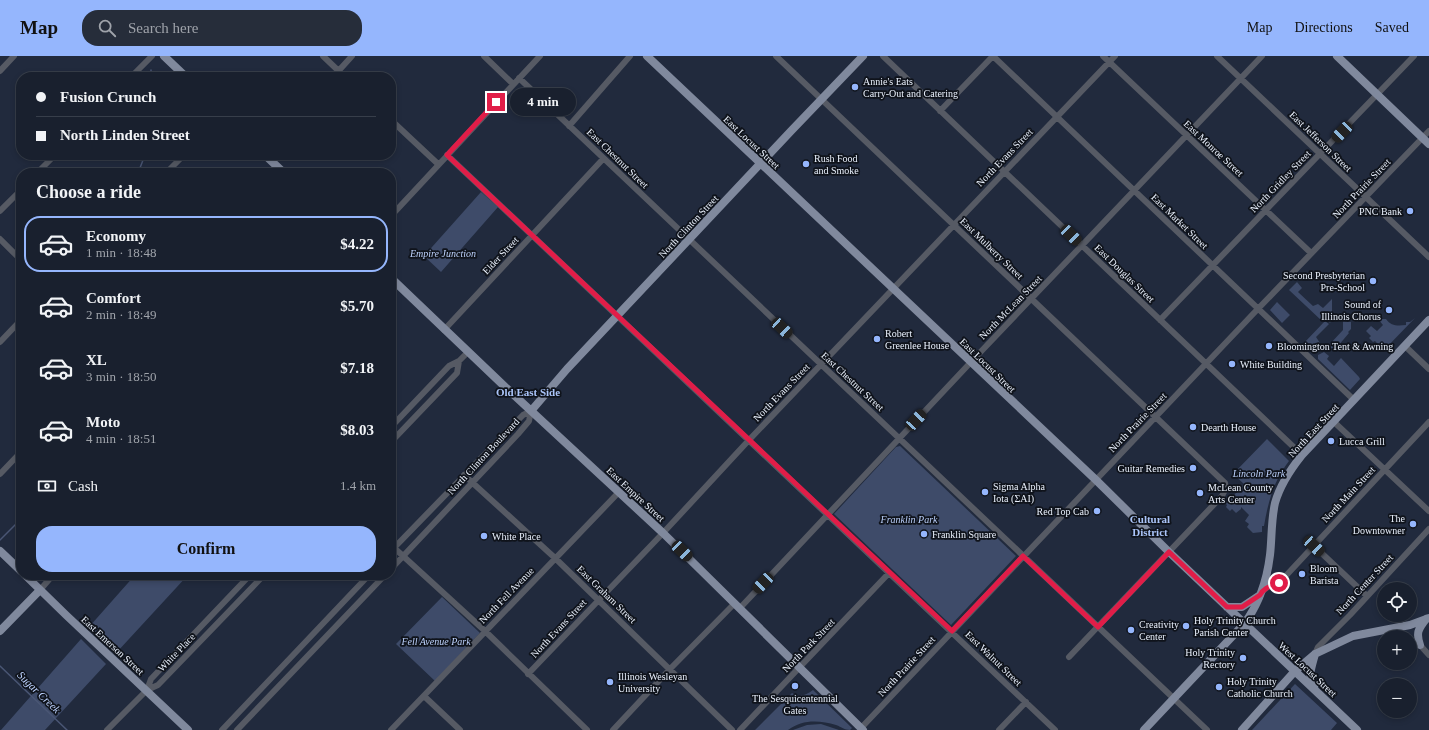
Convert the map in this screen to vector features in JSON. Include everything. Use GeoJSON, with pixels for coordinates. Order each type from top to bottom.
{"type":"FeatureCollection","features":[{"type":"Feature","properties":{"kind":"main road"},"geometry":{"type":"LineString","coordinates":[[164,56],[181,72]]}},
{"type":"Feature","properties":{"kind":"main road","name":"East Locust Street"},"geometry":{"type":"LineString","coordinates":[[647,56],[1096,480],[1244,624]]}},
{"type":"Feature","properties":{"kind":"main road","name":"North Clinton Street"},"geometry":{"type":"LineString","coordinates":[[531,411],[567,369],[760,163],[863,56]]}},
{"type":"Feature","properties":{"kind":"main road"},"geometry":{"type":"LineString","coordinates":[[1337,56],[1426,141]]}},
{"type":"Feature","properties":{"kind":"main road"},"geometry":{"type":"LineString","coordinates":[[271,160],[279,168]]}},
{"type":"Feature","properties":{"kind":"main road","name":"East Empire Street"},"geometry":{"type":"LineString","coordinates":[[396,283],[444,330],[663,533],[862,729]]}},
{"type":"Feature","properties":{"kind":"main road","name":"North East Street"},"geometry":{"type":"LineString","coordinates":[[1244,624],[1255,608],[1268,572],[1272,524],[1276,502],[1287,476],[1302,455],[1429,320]]}},
{"type":"Feature","properties":{"kind":"main road"},"geometry":{"type":"LineString","coordinates":[[1,552],[16,566]]}},
{"type":"Feature","properties":{"kind":"main road","name":"East Emerson Street"},"geometry":{"type":"LineString","coordinates":[[30,580],[74,624],[147,690],[188,730]]}},
{"type":"Feature","properties":{"kind":"main road"},"geometry":{"type":"LineString","coordinates":[[0,631],[40,590]]}},
{"type":"Feature","properties":{"kind":"main road"},"geometry":{"type":"LineString","coordinates":[[1227,607],[1242,607],[1261,594]]}},
{"type":"Feature","properties":{"kind":"main road"},"geometry":{"type":"LineString","coordinates":[[1242,730],[1295,672],[1315,654],[1353,636],[1372,631],[1410,625],[1427,619]]}},
{"type":"Feature","properties":{"kind":"main road"},"geometry":{"type":"LineString","coordinates":[[1420,645],[1417,634],[1419,628],[1427,619]]}},
{"type":"Feature","properties":{"kind":"main road"},"geometry":{"type":"LineString","coordinates":[[1144,730],[1244,624]]}},
{"type":"Feature","properties":{"kind":"main road","name":"West Locust Street"},"geometry":{"type":"LineString","coordinates":[[1244,624],[1358,730]]}},
{"type":"Feature","properties":{"kind":"main road"},"geometry":{"type":"LineString","coordinates":[[1315,654],[1309,674],[1315,690]]}},
{"type":"Feature","properties":{"kind":"street"},"geometry":{"type":"LineString","coordinates":[[0,71],[14,56]]}},
{"type":"Feature","properties":{"kind":"street"},"geometry":{"type":"LineString","coordinates":[[136,72],[152,56]]}},
{"type":"Feature","properties":{"kind":"street"},"geometry":{"type":"LineString","coordinates":[[323,56],[338,71],[352,56]]}},
{"type":"Feature","properties":{"kind":"street"},"geometry":{"type":"LineString","coordinates":[[484,56],[513,84]]}},
{"type":"Feature","properties":{"kind":"street"},"geometry":{"type":"LineString","coordinates":[[396,210],[540,56]]}},
{"type":"Feature","properties":{"kind":"street"},"geometry":{"type":"LineString","coordinates":[[570,126],[630,56]]}},
{"type":"Feature","properties":{"kind":"street","name":"East Mulberry Street"},"geometry":{"type":"LineString","coordinates":[[776,56],[1226,483],[1226,488],[1222,496],[1169,552]]}},
{"type":"Feature","properties":{"kind":"street","name":"East Douglas Street"},"geometry":{"type":"LineString","coordinates":[[883,56],[1302,455]]}},
{"type":"Feature","properties":{"kind":"street"},"geometry":{"type":"LineString","coordinates":[[940,111],[993,56]]}},
{"type":"Feature","properties":{"kind":"street","name":"East Market Street"},"geometry":{"type":"LineString","coordinates":[[993,56],[1354,400]]}},
{"type":"Feature","properties":{"kind":"street","name":"East Monroe Street"},"geometry":{"type":"LineString","coordinates":[[1104,56],[1312,253]]}},
{"type":"Feature","properties":{"kind":"street","name":"North Evans Street"},"geometry":{"type":"LineString","coordinates":[[528,674],[1115,56]]}},
{"type":"Feature","properties":{"kind":"street","name":"East Jefferson Street"},"geometry":{"type":"LineString","coordinates":[[1217,56],[1429,257]]}},
{"type":"Feature","properties":{"kind":"street","name":"North McLean Street"},"geometry":{"type":"LineString","coordinates":[[613,730],[670,669],[737,605],[827,515],[1262,56]]}},
{"type":"Feature","properties":{"kind":"street","name":"North Gridley Street"},"geometry":{"type":"LineString","coordinates":[[1160,320],[1414,56]]}},
{"type":"Feature","properties":{"kind":"street","name":"East Chestnut Street"},"geometry":{"type":"LineString","coordinates":[[519,78],[1207,730]]}},
{"type":"Feature","properties":{"kind":"street"},"geometry":{"type":"LineString","coordinates":[[396,125],[438,164]]}},
{"type":"Feature","properties":{"kind":"street","name":"North Prairie Street"},"geometry":{"type":"LineString","coordinates":[[862,729],[952,631],[1258,309],[1366,197],[1426,141],[1429,131]]}},
{"type":"Feature","properties":{"kind":"street","name":"East Walnut Street"},"geometry":{"type":"LineString","coordinates":[[447,155],[1055,730]]}},
{"type":"Feature","properties":{"kind":"street","name":"Elder Street"},"geometry":{"type":"LineString","coordinates":[[444,330],[603,159]]}},
{"type":"Feature","properties":{"kind":"street"},"geometry":{"type":"LineString","coordinates":[[42,168],[50,160]]}},
{"type":"Feature","properties":{"kind":"street"},"geometry":{"type":"LineString","coordinates":[[171,168],[179,160]]}},
{"type":"Feature","properties":{"kind":"street"},"geometry":{"type":"LineString","coordinates":[[0,211],[16,195]]}},
{"type":"Feature","properties":{"kind":"street"},"geometry":{"type":"LineString","coordinates":[[0,240],[16,255]]}},
{"type":"Feature","properties":{"kind":"street"},"geometry":{"type":"LineString","coordinates":[[0,342],[16,325]]}},
{"type":"Feature","properties":{"kind":"street"},"geometry":{"type":"LineString","coordinates":[[1405,346],[1429,369]]}},
{"type":"Feature","properties":{"kind":"street"},"geometry":{"type":"LineString","coordinates":[[396,422],[449,366],[459,361],[468,352]]}},
{"type":"Feature","properties":{"kind":"street"},"geometry":{"type":"LineString","coordinates":[[396,437],[456,373],[459,361]]}},
{"type":"Feature","properties":{"kind":"street","name":"North Clinton Boulevard"},"geometry":{"type":"LineString","coordinates":[[396,544],[523,415],[531,411]]}},
{"type":"Feature","properties":{"kind":"street","name":"North Clinton Boulevard"},"geometry":{"type":"LineString","coordinates":[[396,564],[473,483],[529,421],[531,411]]}},
{"type":"Feature","properties":{"kind":"street"},"geometry":{"type":"LineString","coordinates":[[1334,422],[1429,511]]}},
{"type":"Feature","properties":{"kind":"street","name":"North Main Street"},"geometry":{"type":"LineString","coordinates":[[1261,594],[1269,586],[1281,581],[1429,422]]}},
{"type":"Feature","properties":{"kind":"street"},"geometry":{"type":"LineString","coordinates":[[396,427],[402,430]]}},
{"type":"Feature","properties":{"kind":"street"},"geometry":{"type":"LineString","coordinates":[[0,474],[16,457]]}},
{"type":"Feature","properties":{"kind":"street","name":"East Graham Street"},"geometry":{"type":"LineString","coordinates":[[464,475],[555,558],[732,730]]}},
{"type":"Feature","properties":{"kind":"street","name":"North Fell Avenue"},"geometry":{"type":"LineString","coordinates":[[391,730],[619,492]]}},
{"type":"Feature","properties":{"kind":"street","name":"North Center Street"},"geometry":{"type":"LineString","coordinates":[[1315,654],[1318,647],[1429,529]]}},
{"type":"Feature","properties":{"kind":"street"},"geometry":{"type":"LineString","coordinates":[[1314,546],[1367,596]]}},
{"type":"Feature","properties":{"kind":"street"},"geometry":{"type":"LineString","coordinates":[[396,551],[485,632],[587,730]]}},
{"type":"Feature","properties":{"kind":"street"},"geometry":{"type":"LineString","coordinates":[[1069,657],[1169,552]]}},
{"type":"Feature","properties":{"kind":"street","name":"North Park Street"},"geometry":{"type":"LineString","coordinates":[[740,730],[889,573]]}},
{"type":"Feature","properties":{"kind":"street"},"geometry":{"type":"LineString","coordinates":[[40,590],[49,580]]}},
{"type":"Feature","properties":{"kind":"street"},"geometry":{"type":"LineString","coordinates":[[245,580],[252,587]]}},
{"type":"Feature","properties":{"kind":"street","name":"White Place"},"geometry":{"type":"LineString","coordinates":[[107,730],[147,690],[151,679],[245,580]]}},
{"type":"Feature","properties":{"kind":"street","name":"White Place"},"geometry":{"type":"LineString","coordinates":[[147,690],[158,686],[259,580]]}},
{"type":"Feature","properties":{"kind":"street"},"geometry":{"type":"LineString","coordinates":[[222,730],[363,580]]}},
{"type":"Feature","properties":{"kind":"street"},"geometry":{"type":"LineString","coordinates":[[238,730],[380,580]]}},
{"type":"Feature","properties":{"kind":"street"},"geometry":{"type":"LineString","coordinates":[[226,600],[234,607]]}},
{"type":"Feature","properties":{"kind":"street"},"geometry":{"type":"LineString","coordinates":[[335,610],[344,618]]}},
{"type":"Feature","properties":{"kind":"street"},"geometry":{"type":"LineString","coordinates":[[1420,645],[1429,654]]}},
{"type":"Feature","properties":{"kind":"street"},"geometry":{"type":"LineString","coordinates":[[274,675],[282,683]]}},
{"type":"Feature","properties":{"kind":"street"},"geometry":{"type":"LineString","coordinates":[[424,696],[460,730]]}},
{"type":"Feature","properties":{"kind":"street"},"geometry":{"type":"LineString","coordinates":[[999,730],[1026,702]]}},
{"type":"Feature","properties":{"kind":"green space","name":"Empire Junction"},"geometry":{"type":"Polygon","coordinates":[[[481,192],[498,207],[441,272],[424,256],[481,192]]]}},
{"type":"Feature","properties":{"kind":"green space"},"geometry":{"type":"Polygon","coordinates":[[[1297,282],[1302,288],[1298,292],[1313,306],[1318,304],[1323,308],[1332,299],[1332,319],[1330,323],[1326,318],[1322,321],[1289,290],[1297,282]]]}},
{"type":"Feature","properties":{"kind":"green space"},"geometry":{"type":"Polygon","coordinates":[[[1277,302],[1290,315],[1282,323],[1270,310],[1277,302]]]}},
{"type":"Feature","properties":{"kind":"green space"},"geometry":{"type":"Polygon","coordinates":[[[1343,317],[1347,320],[1347,322],[1351,322],[1351,329],[1338,346],[1340,349],[1331,348],[1329,345],[1343,330],[1343,317]]]}},
{"type":"Feature","properties":{"kind":"green space"},"geometry":{"type":"Polygon","coordinates":[[[1415,318],[1384,350],[1375,341],[1373,342],[1369,338],[1371,336],[1366,331],[1371,326],[1377,331],[1383,325],[1378,319],[1386,319],[1394,325],[1406,325],[1406,322],[1410,322],[1415,318]]]}},
{"type":"Feature","properties":{"kind":"green space"},"geometry":{"type":"Polygon","coordinates":[[[1325,321],[1329,324],[1316,337],[1320,343],[1312,351],[1304,343],[1325,321]]]}},
{"type":"Feature","properties":{"kind":"green space"},"geometry":{"type":"Polygon","coordinates":[[[1324,352],[1329,356],[1327,359],[1334,366],[1341,358],[1359,377],[1360,379],[1350,390],[1318,359],[1318,355],[1324,352]]]}},
{"type":"Feature","properties":{"kind":"green space","name":"Lincoln Park"},"geometry":{"type":"Polygon","coordinates":[[[1267,439],[1289,461],[1279,476],[1272,492],[1267,508],[1264,526],[1262,526],[1262,532],[1253,533],[1247,527],[1249,524],[1245,521],[1249,515],[1241,507],[1241,509],[1236,513],[1232,509],[1230,511],[1226,507],[1226,504],[1244,484],[1233,474],[1267,439]]]}},
{"type":"Feature","properties":{"kind":"green space","name":"Franklin Park"},"geometry":{"type":"Polygon","coordinates":[[[900,446],[1016,556],[951,625],[834,514],[896,447],[900,446]]]}},
{"type":"Feature","properties":{"kind":"green space"},"geometry":{"type":"Polygon","coordinates":[[[131,580],[183,580],[117,652],[89,627],[131,580]]]}},
{"type":"Feature","properties":{"kind":"green space","name":"Fell Avenue Park"},"geometry":{"type":"Polygon","coordinates":[[[442,597],[480,633],[435,681],[396,644],[442,597]]]}},
{"type":"Feature","properties":{"kind":"green space"},"geometry":{"type":"Polygon","coordinates":[[[81,639],[106,664],[45,730],[1,730],[81,639]]]}},
{"type":"Feature","properties":{"kind":"green space"},"geometry":{"type":"Polygon","coordinates":[[[1295,684],[1337,723],[1331,730],[1252,730],[1295,684]]]}},
{"type":"Feature","properties":{"kind":"green space"},"geometry":{"type":"Polygon","coordinates":[[[813,690],[852,728],[850,730],[846,730],[830,723],[817,721],[805,722],[793,726],[788,730],[755,730],[792,693],[803,695],[813,690]]]}},
{"type":"Feature","properties":{"kind":"green space"},"geometry":{"type":"Polygon","coordinates":[[[821,724],[839,730],[793,730],[807,725],[821,724]]]}},
{"type":"Feature","properties":{"kind":"waterway","name":"Sugar Creek"},"geometry":{"type":"LineString","coordinates":[[140,168],[143,160]]}},
{"type":"Feature","properties":{"kind":"waterway","name":"Sugar Creek"},"geometry":{"type":"LineString","coordinates":[[0,540],[16,524]]}},
{"type":"Feature","properties":{"kind":"waterway","name":"Sugar Creek"},"geometry":{"type":"LineString","coordinates":[[0,666],[67,730]]}},
{"type":"Feature","properties":{"kind":"place","name":"Annie's Eats Carry-Out and Catering"},"geometry":{"type":"Point","coordinates":[855,87]}},
{"type":"Feature","properties":{"kind":"place","name":"Rush Food and Smoke"},"geometry":{"type":"Point","coordinates":[806,164]}},
{"type":"Feature","properties":{"kind":"place","name":"PNC Bank"},"geometry":{"type":"Point","coordinates":[1410,211]}},
{"type":"Feature","properties":{"kind":"place","name":"Second Presbyterian Pre-School"},"geometry":{"type":"Point","coordinates":[1373,281]}},
{"type":"Feature","properties":{"kind":"place","name":"Sound of Illinois Chorus"},"geometry":{"type":"Point","coordinates":[1389,310]}},
{"type":"Feature","properties":{"kind":"place","name":"Robert Greenlee House"},"geometry":{"type":"Point","coordinates":[877,339]}},
{"type":"Feature","properties":{"kind":"place","name":"Bloomington Tent & Awning"},"geometry":{"type":"Point","coordinates":[1269,346]}},
{"type":"Feature","properties":{"kind":"place","name":"White Building"},"geometry":{"type":"Point","coordinates":[1232,364]}},
{"type":"Feature","properties":{"kind":"place","name":"Dearth House"},"geometry":{"type":"Point","coordinates":[1193,427]}},
{"type":"Feature","properties":{"kind":"place","name":"Lucca Grill"},"geometry":{"type":"Point","coordinates":[1331,441]}},
{"type":"Feature","properties":{"kind":"place","name":"Guitar Remedies"},"geometry":{"type":"Point","coordinates":[1193,468]}},
{"type":"Feature","properties":{"kind":"place","name":"Sigma Alpha Iota (ΣΑΙ)"},"geometry":{"type":"Point","coordinates":[985,492]}},
{"type":"Feature","properties":{"kind":"place","name":"McLean County Arts Center"},"geometry":{"type":"Point","coordinates":[1200,493]}},
{"type":"Feature","properties":{"kind":"place","name":"Red Top Cab"},"geometry":{"type":"Point","coordinates":[1097,511]}},
{"type":"Feature","properties":{"kind":"place","name":"The Downtowner"},"geometry":{"type":"Point","coordinates":[1413,524]}},
{"type":"Feature","properties":{"kind":"place","name":"Franklin Square"},"geometry":{"type":"Point","coordinates":[924,534]}},
{"type":"Feature","properties":{"kind":"place","name":"White Place"},"geometry":{"type":"Point","coordinates":[484,536]}},
{"type":"Feature","properties":{"kind":"place","name":"Bloom Barista"},"geometry":{"type":"Point","coordinates":[1302,574]}},
{"type":"Feature","properties":{"kind":"place","name":"Holy Trinity Church Parish Center"},"geometry":{"type":"Point","coordinates":[1186,626]}},
{"type":"Feature","properties":{"kind":"place","name":"Creativity Center"},"geometry":{"type":"Point","coordinates":[1131,630]}},
{"type":"Feature","properties":{"kind":"place","name":"Holy Trinity Rectory"},"geometry":{"type":"Point","coordinates":[1243,658]}},
{"type":"Feature","properties":{"kind":"place","name":"Illinois Wesleyan University"},"geometry":{"type":"Point","coordinates":[610,682]}},
{"type":"Feature","properties":{"kind":"place","name":"The Sesquicentennial Gates"},"geometry":{"type":"Point","coordinates":[795,686]}},
{"type":"Feature","properties":{"kind":"place","name":"Holy Trinity Catholic Church"},"geometry":{"type":"Point","coordinates":[1219,687]}},
{"type":"Feature","properties":{"kind":"district","name":"Old East Side"},"geometry":{"type":"Point","coordinates":[528,392]}},
{"type":"Feature","properties":{"kind":"district","name":"Cultural District"},"geometry":{"type":"Point","coordinates":[1150,525]}},
{"type":"Feature","properties":{"kind":"route"},"geometry":{"type":"LineString","coordinates":[[496,102],[447,155],[952,631],[1023,556],[1098,627],[1169,552],[1227,607],[1242,607],[1260,595],[1261,592],[1271,585],[1279,583]]}}]}
